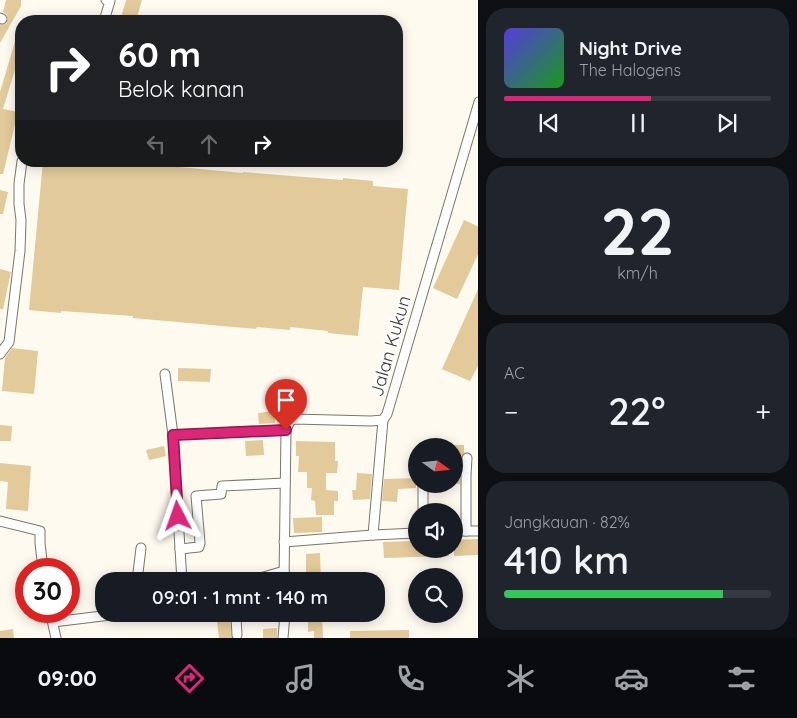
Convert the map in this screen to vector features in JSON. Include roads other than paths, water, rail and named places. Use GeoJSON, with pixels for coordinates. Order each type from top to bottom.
{"type":"FeatureCollection","features":[{"type":"Feature","properties":{"kind":"street"},"geometry":{"type":"LineString","coordinates":[[105,15],[109,0]]}},
{"type":"Feature","properties":{"kind":"street","name":"Jalan Kukun"},"geometry":{"type":"LineString","coordinates":[[286,430],[290,421],[294,419],[383,420],[387,414],[478,102]]}},
{"type":"Feature","properties":{"kind":"street"},"geometry":{"type":"LineString","coordinates":[[0,354],[9,342],[20,251],[19,184],[21,167]]}},
{"type":"Feature","properties":{"kind":"street"},"geometry":{"type":"LineString","coordinates":[[165,374],[173,435],[181,572]]}},
{"type":"Feature","properties":{"kind":"street"},"geometry":{"type":"LineString","coordinates":[[373,535],[383,420]]}},
{"type":"Feature","properties":{"kind":"street"},"geometry":{"type":"LineString","coordinates":[[173,435],[286,430],[284,571],[281,572]]}},
{"type":"Feature","properties":{"kind":"street"},"geometry":{"type":"LineString","coordinates":[[466,530],[467,458]]}},
{"type":"Feature","properties":{"kind":"street"},"geometry":{"type":"LineString","coordinates":[[180,549],[199,547],[196,496],[221,494],[222,486],[285,483]]}},
{"type":"Feature","properties":{"kind":"street"},"geometry":{"type":"LineString","coordinates":[[0,521],[40,531],[42,558]]}},
{"type":"Feature","properties":{"kind":"street"},"geometry":{"type":"LineString","coordinates":[[463,530],[478,531]]}},
{"type":"Feature","properties":{"kind":"street"},"geometry":{"type":"LineString","coordinates":[[284,542],[408,533]]}},
{"type":"Feature","properties":{"kind":"street"},"geometry":{"type":"LineString","coordinates":[[138,572],[141,548]]}},
{"type":"Feature","properties":{"kind":"street"},"geometry":{"type":"LineString","coordinates":[[80,619],[95,617]]}},
{"type":"Feature","properties":{"kind":"street"},"geometry":{"type":"LineString","coordinates":[[236,622],[237,635]]}},
{"type":"Feature","properties":{"kind":"street"},"geometry":{"type":"LineString","coordinates":[[284,622],[284,638]]}},
{"type":"Feature","properties":{"kind":"street"},"geometry":{"type":"LineString","coordinates":[[53,623],[56,638]]}}]}
